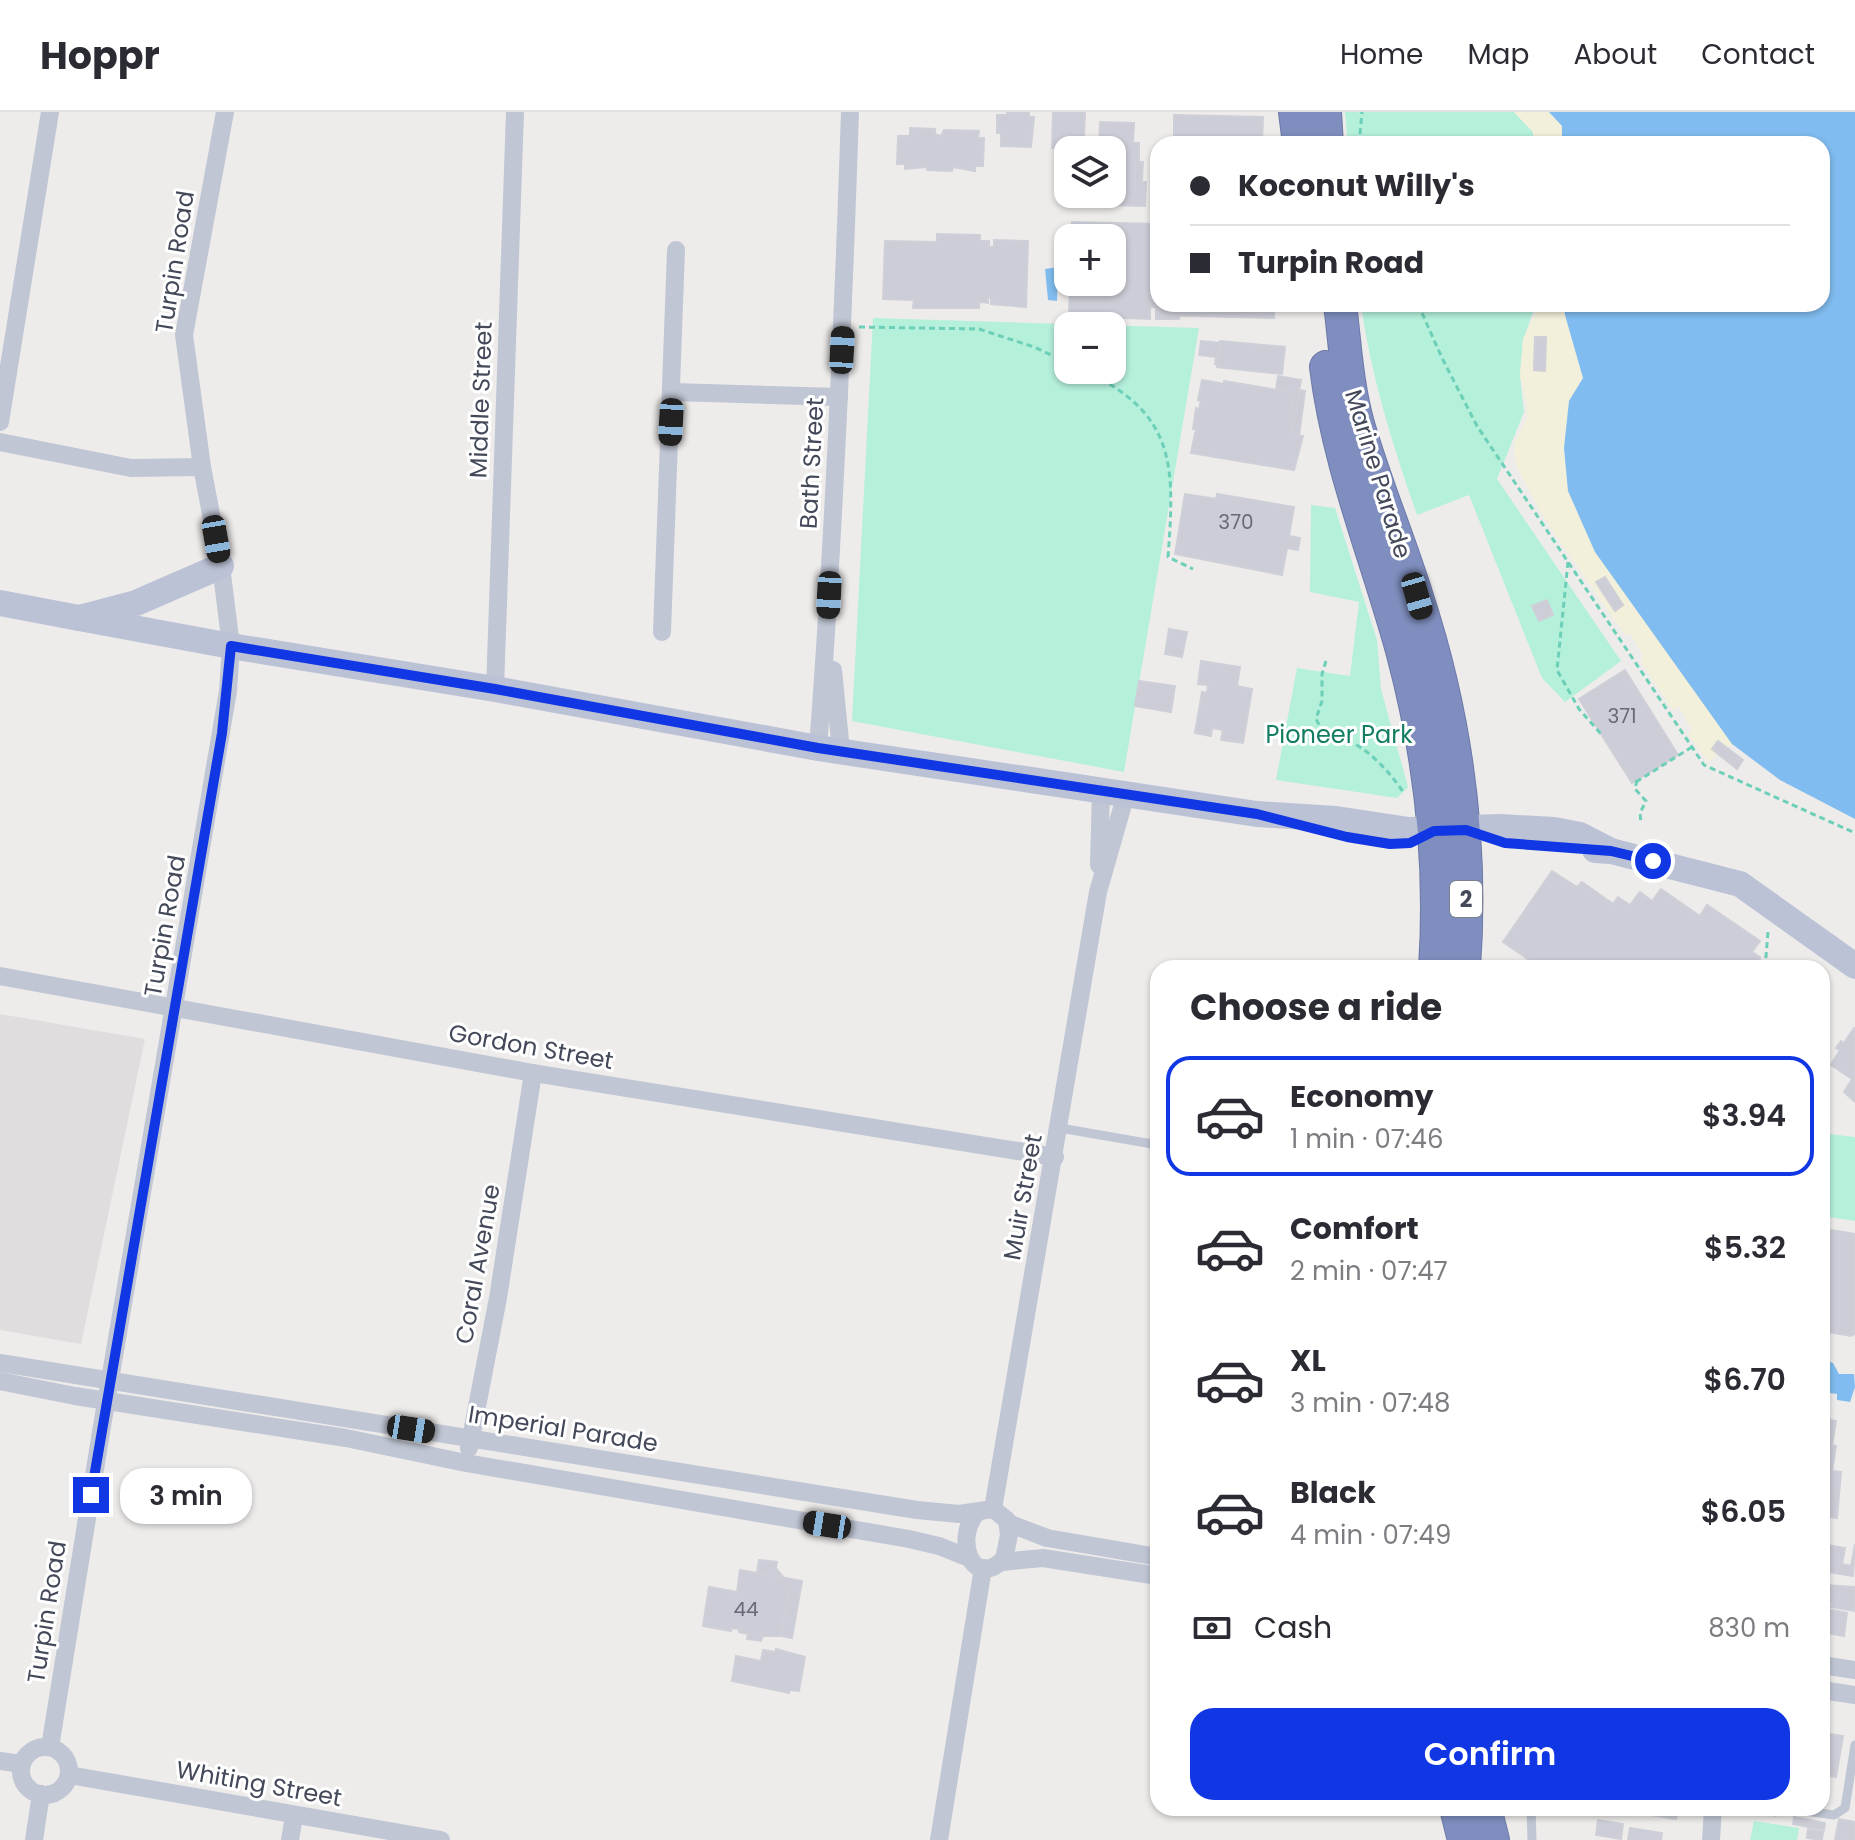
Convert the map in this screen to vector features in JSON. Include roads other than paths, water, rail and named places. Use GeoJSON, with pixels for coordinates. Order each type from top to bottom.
{"type":"FeatureCollection","features":[{"type":"Feature","properties":{"kind":"highway"},"geometry":{"type":"LineString","coordinates":[[1295,112],[1300,136]]}},
{"type":"Feature","properties":{"kind":"highway"},"geometry":{"type":"LineString","coordinates":[[1325,112],[1326,136]]}},
{"type":"Feature","properties":{"kind":"highway","name":"Marine Parade"},"geometry":{"type":"LineString","coordinates":[[1319,312],[1336,429],[1403,654],[1424,755],[1434,831]]}},
{"type":"Feature","properties":{"kind":"highway","name":"Marine Parade"},"geometry":{"type":"LineString","coordinates":[[1341,312],[1357,421],[1429,639],[1445,703],[1466,830]]}},
{"type":"Feature","properties":{"kind":"highway","name":"2"},"geometry":{"type":"LineString","coordinates":[[1464,960],[1466,830]]}},
{"type":"Feature","properties":{"kind":"highway","name":"2"},"geometry":{"type":"LineString","coordinates":[[1434,831],[1435,960]]}},
{"type":"Feature","properties":{"kind":"highway"},"geometry":{"type":"LineString","coordinates":[[1458,1816],[1464,1840]]}},
{"type":"Feature","properties":{"kind":"highway"},"geometry":{"type":"LineString","coordinates":[[1487,1816],[1493,1840]]}},
{"type":"Feature","properties":{"kind":"street"},"geometry":{"type":"LineString","coordinates":[[0,422],[50,112]]}},
{"type":"Feature","properties":{"kind":"street","name":"Turpin Road"},"geometry":{"type":"LineString","coordinates":[[50,1747],[106,1401],[222,733],[231,646],[184,335],[225,112]]}},
{"type":"Feature","properties":{"kind":"street","name":"Middle Street"},"geometry":{"type":"LineString","coordinates":[[495,689],[515,112]]}},
{"type":"Feature","properties":{"kind":"street","name":"Bath Street"},"geometry":{"type":"LineString","coordinates":[[830,750],[828,624],[850,112]]}},
{"type":"Feature","properties":{"kind":"street"},"geometry":{"type":"LineString","coordinates":[[1302,136],[1306,112]]}},
{"type":"Feature","properties":{"kind":"street"},"geometry":{"type":"LineString","coordinates":[[662,632],[676,250]]}},
{"type":"Feature","properties":{"kind":"street"},"geometry":{"type":"LineString","coordinates":[[673,392],[839,397]]}},
{"type":"Feature","properties":{"kind":"street"},"geometry":{"type":"LineString","coordinates":[[0,442],[131,468],[202,467]]}},
{"type":"Feature","properties":{"kind":"street"},"geometry":{"type":"LineString","coordinates":[[79,618],[136,603],[221,566]]}},
{"type":"Feature","properties":{"kind":"street"},"geometry":{"type":"LineString","coordinates":[[0,603],[830,750],[1257,814],[1347,837],[1390,844],[1410,843],[1434,831],[1501,827],[1580,835],[1611,851],[1740,884],[1855,966]]}},
{"type":"Feature","properties":{"kind":"street","name":"Muir Street"},"geometry":{"type":"LineString","coordinates":[[985,1511],[1055,1157],[1114,792]]}},
{"type":"Feature","properties":{"kind":"street","name":"Gordon Street"},"geometry":{"type":"LineString","coordinates":[[0,976],[533,1073],[1055,1157]]}},
{"type":"Feature","properties":{"kind":"street","name":"Coral Avenue"},"geometry":{"type":"LineString","coordinates":[[466,1463],[498,1298],[533,1073]]}},
{"type":"Feature","properties":{"kind":"street","name":"Imperial Parade"},"geometry":{"type":"LineString","coordinates":[[0,1363],[917,1510],[949,1514],[985,1511]]}},
{"type":"Feature","properties":{"kind":"street","name":"Imperial Parade"},"geometry":{"type":"LineString","coordinates":[[0,1381],[106,1401],[336,1436],[466,1463],[909,1539],[939,1546],[984,1563],[1043,1558],[1150,1575]]}},
{"type":"Feature","properties":{"kind":"street"},"geometry":{"type":"LineString","coordinates":[[622,1490],[627,1462]]}},
{"type":"Feature","properties":{"kind":"street"},"geometry":{"type":"LineString","coordinates":[[985,1511],[1004,1515],[1008,1523],[1007,1551],[984,1563],[966,1546],[970,1521],[985,1511]]}},
{"type":"Feature","properties":{"kind":"street"},"geometry":{"type":"LineString","coordinates":[[1008,1523],[1047,1538],[1150,1556]]}},
{"type":"Feature","properties":{"kind":"street"},"geometry":{"type":"LineString","coordinates":[[939,1840],[984,1563]]}},
{"type":"Feature","properties":{"kind":"street"},"geometry":{"type":"LineString","coordinates":[[1830,1666],[1855,1670]]}},
{"type":"Feature","properties":{"kind":"street"},"geometry":{"type":"LineString","coordinates":[[1830,1691],[1855,1695]]}},
{"type":"Feature","properties":{"kind":"street"},"geometry":{"type":"LineString","coordinates":[[50,1747],[57,1749],[67,1761],[69,1775],[59,1790],[41,1794],[25,1783],[22,1764],[33,1750],[50,1747]]}},
{"type":"Feature","properties":{"kind":"street"},"geometry":{"type":"LineString","coordinates":[[0,1761],[22,1764]]}},
{"type":"Feature","properties":{"kind":"street","name":"Whiting Street"},"geometry":{"type":"LineString","coordinates":[[69,1775],[441,1840]]}},
{"type":"Feature","properties":{"kind":"street"},"geometry":{"type":"LineString","coordinates":[[34,1840],[41,1794]]}},
{"type":"Feature","properties":{"kind":"street"},"geometry":{"type":"LineString","coordinates":[[290,1840],[294,1816]]}},
{"type":"Feature","properties":{"kind":"street"},"geometry":{"type":"LineString","coordinates":[[1711,1840],[1712,1816]]}},
{"type":"Feature","properties":{"kind":"lane"},"geometry":{"type":"LineString","coordinates":[[1060,1128],[1150,1144]]}},
{"type":"Feature","properties":{"kind":"lane"},"geometry":{"type":"LineString","coordinates":[[1830,1814],[1840,1813],[1845,1808],[1855,1745]]}},
{"type":"Feature","properties":{"kind":"lane"},"geometry":{"type":"LineString","coordinates":[[1531,1816],[1532,1840]]}},
{"type":"Feature","properties":{"kind":"water"},"geometry":{"type":"Polygon","coordinates":[[[1549,112],[1855,112],[1855,819],[1780,780],[1732,744],[1595,552],[1568,491],[1564,448],[1569,401],[1583,378],[1565,312],[1830,312],[1830,136],[1562,136],[1562,126],[1549,112]]]}},
{"type":"Feature","properties":{"kind":"water"},"geometry":{"type":"Polygon","coordinates":[[[1054,268],[1054,296],[1057,296],[1057,301],[1048,300],[1045,269],[1054,268]]]}},
{"type":"Feature","properties":{"kind":"water"},"geometry":{"type":"Polygon","coordinates":[[[1830,1362],[1839,1374],[1854,1374],[1855,1387],[1850,1402],[1837,1400],[1837,1394],[1830,1393],[1830,1362]]]}},
{"type":"Feature","properties":{"kind":"park label","name":"Pioneer Park"},"geometry":{"type":"Point","coordinates":[1339,735]}}]}
